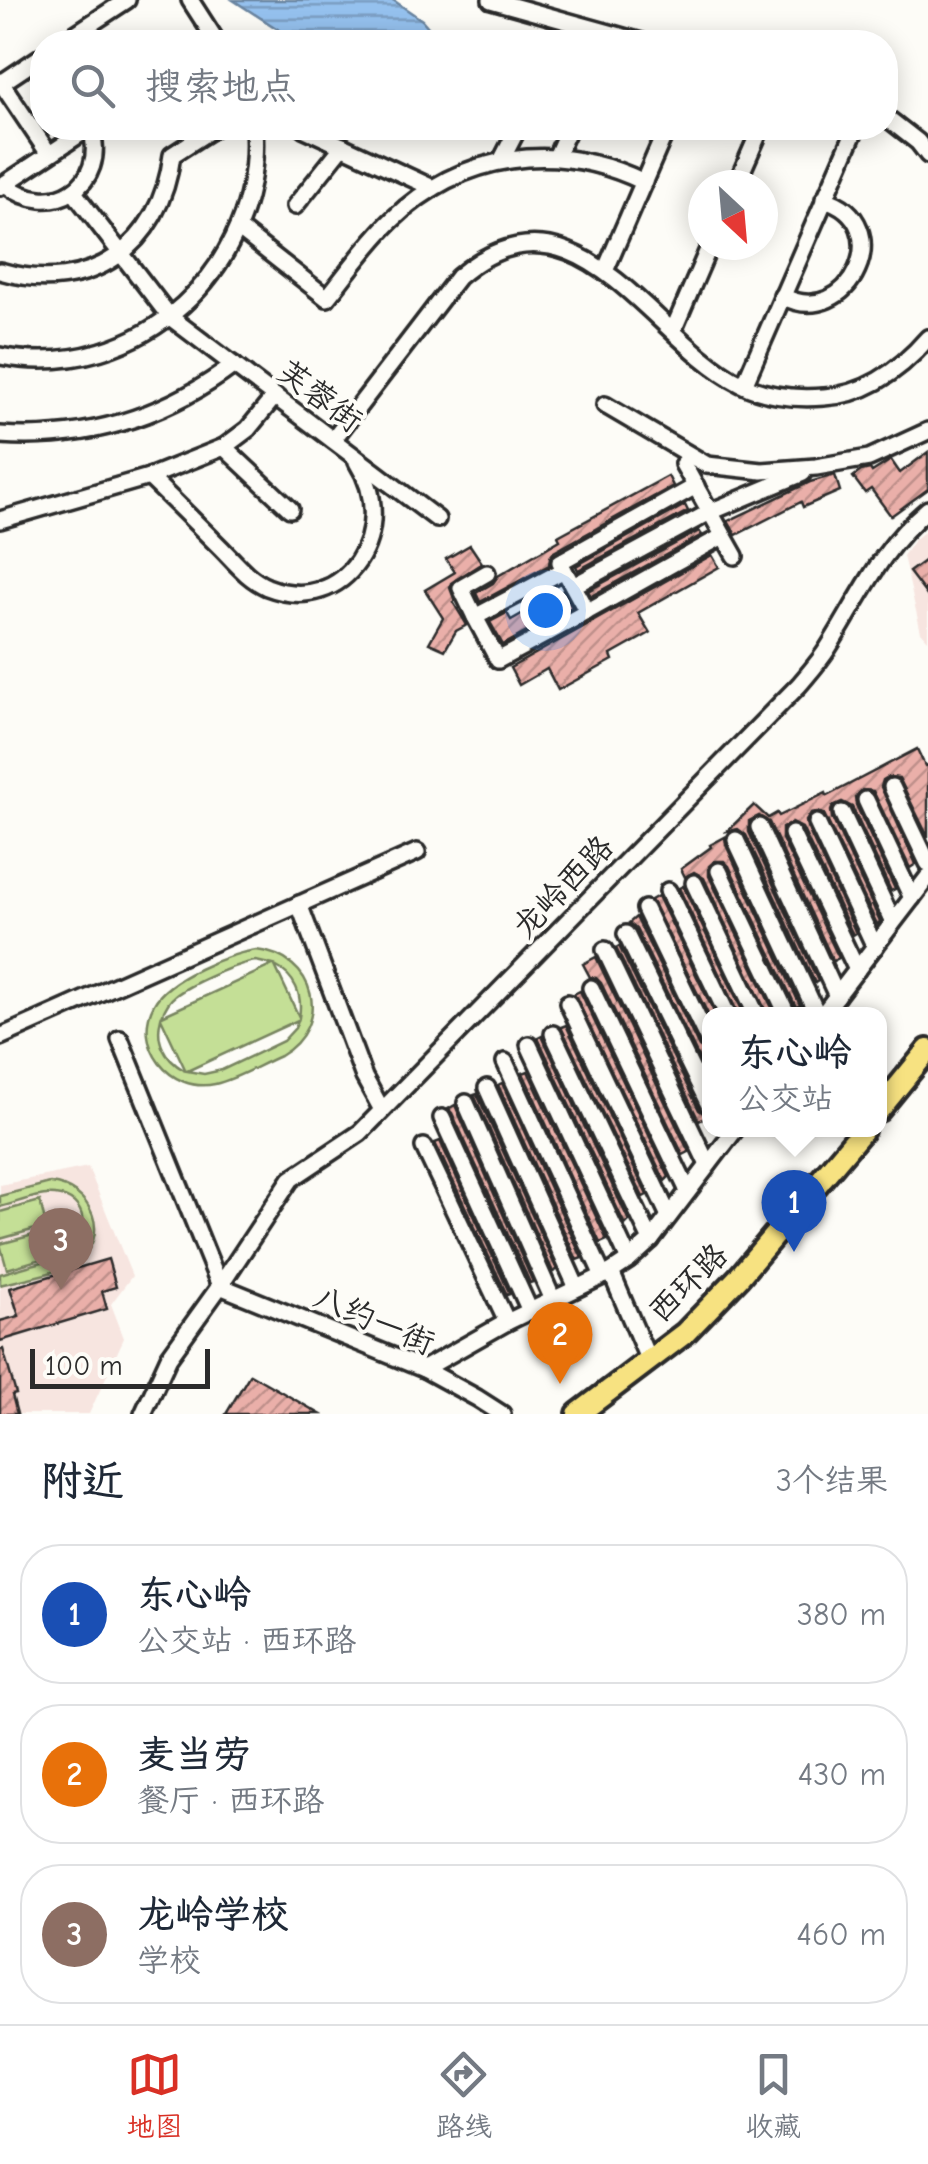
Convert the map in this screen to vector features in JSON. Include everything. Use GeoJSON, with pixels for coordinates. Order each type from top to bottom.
{"type":"FeatureCollection","features":[{"type":"Feature","properties":{"kind":"main road"},"geometry":{"type":"LineString","coordinates":[[887,1100],[928,1050]]}},
{"type":"Feature","properties":{"kind":"main road"},"geometry":{"type":"LineString","coordinates":[[887,1113],[928,1065]]}},
{"type":"Feature","properties":{"kind":"main road","name":"西环路"},"geometry":{"type":"LineString","coordinates":[[578,1414],[685,1333],[738,1277],[856,1137]]}},
{"type":"Feature","properties":{"kind":"main road","name":"西环路"},"geometry":{"type":"LineString","coordinates":[[593,1414],[691,1340],[744,1284],[867,1137]]}},
{"type":"Feature","properties":{"kind":"street"},"geometry":{"type":"LineString","coordinates":[[81,30],[127,0]]}},
{"type":"Feature","properties":{"kind":"street"},"geometry":{"type":"LineString","coordinates":[[190,0],[209,30]]}},
{"type":"Feature","properties":{"kind":"street"},"geometry":{"type":"LineString","coordinates":[[491,0],[583,30]]}},
{"type":"Feature","properties":{"kind":"street"},"geometry":{"type":"LineString","coordinates":[[30,64],[1,83],[30,126]]}},
{"type":"Feature","properties":{"kind":"street"},"geometry":{"type":"LineString","coordinates":[[898,127],[928,155]]}},
{"type":"Feature","properties":{"kind":"street"},"geometry":{"type":"LineString","coordinates":[[40,140],[49,154]]}},
{"type":"Feature","properties":{"kind":"street"},"geometry":{"type":"LineString","coordinates":[[71,140],[2,185],[30,199],[60,198],[84,181],[95,155],[95,140]]}},
{"type":"Feature","properties":{"kind":"street"},"geometry":{"type":"LineString","coordinates":[[0,271],[40,279],[62,278],[93,269],[121,254],[152,220],[163,200],[172,155],[195,140]]}},
{"type":"Feature","properties":{"kind":"street"},"geometry":{"type":"LineString","coordinates":[[0,356],[46,360],[84,356],[120,345],[170,316],[210,277],[238,228],[253,176],[254,140]]}},
{"type":"Feature","properties":{"kind":"street"},"geometry":{"type":"LineString","coordinates":[[329,140],[433,188]]}},
{"type":"Feature","properties":{"kind":"street"},"geometry":{"type":"LineString","coordinates":[[501,161],[512,140]]}},
{"type":"Feature","properties":{"kind":"street"},"geometry":{"type":"LineString","coordinates":[[556,158],[564,140]]}},
{"type":"Feature","properties":{"kind":"street"},"geometry":{"type":"LineString","coordinates":[[605,271],[662,140]]}},
{"type":"Feature","properties":{"kind":"street"},"geometry":{"type":"LineString","coordinates":[[743,170],[757,140]]}},
{"type":"Feature","properties":{"kind":"street"},"geometry":{"type":"LineString","coordinates":[[744,386],[851,140]]}},
{"type":"Feature","properties":{"kind":"street"},"geometry":{"type":"LineString","coordinates":[[295,206],[342,146]]}},
{"type":"Feature","properties":{"kind":"street"},"geometry":{"type":"LineString","coordinates":[[238,228],[327,298],[379,232],[408,205],[460,174],[501,161],[536,157],[609,168],[644,182]]}},
{"type":"Feature","properties":{"kind":"street","name":"芙蓉街"},"geometry":{"type":"LineString","coordinates":[[73,191],[170,316],[437,519]]}},
{"type":"Feature","properties":{"kind":"street"},"geometry":{"type":"LineString","coordinates":[[782,296],[801,304],[821,303],[839,294],[857,270],[862,252],[860,230],[847,210],[824,200]]}},
{"type":"Feature","properties":{"kind":"street"},"geometry":{"type":"LineString","coordinates":[[333,440],[449,288],[479,261],[517,247],[544,246],[570,252],[605,271],[718,370],[744,386],[772,395],[832,397],[861,389],[912,358],[928,338]]}},
{"type":"Feature","properties":{"kind":"street"},"geometry":{"type":"LineString","coordinates":[[673,331],[704,260]]}},
{"type":"Feature","properties":{"kind":"street"},"geometry":{"type":"LineString","coordinates":[[0,435],[66,435],[134,420],[186,397],[234,365]]}},
{"type":"Feature","properties":{"kind":"street"},"geometry":{"type":"LineString","coordinates":[[0,520],[149,477],[224,448],[248,429],[274,396]]}},
{"type":"Feature","properties":{"kind":"street"},"geometry":{"type":"LineString","coordinates":[[605,405],[707,466],[762,471],[869,458],[928,431]]}},
{"type":"Feature","properties":{"kind":"street"},"geometry":{"type":"LineString","coordinates":[[224,448],[290,508]]}},
{"type":"Feature","properties":{"kind":"street"},"geometry":{"type":"LineString","coordinates":[[149,477],[252,578],[282,592],[304,592],[326,587],[346,575],[370,538],[374,516],[371,490],[353,455]]}},
{"type":"Feature","properties":{"kind":"street"},"geometry":{"type":"LineString","coordinates":[[683,464],[735,556]]}},
{"type":"Feature","properties":{"kind":"street"},"geometry":{"type":"LineString","coordinates":[[573,586],[710,512],[816,467]]}},
{"type":"Feature","properties":{"kind":"street"},"geometry":{"type":"LineString","coordinates":[[586,612],[560,562],[696,486]]}},
{"type":"Feature","properties":{"kind":"street","name":"龙岭西路"},"geometry":{"type":"LineString","coordinates":[[144,1414],[169,1356],[291,1179],[360,1133],[800,685],[826,652],[886,550],[928,509]]}},
{"type":"Feature","properties":{"kind":"street"},"geometry":{"type":"LineString","coordinates":[[487,573],[461,588],[498,660],[724,536]]}},
{"type":"Feature","properties":{"kind":"street"},"geometry":{"type":"LineString","coordinates":[[476,618],[564,570]]}},
{"type":"Feature","properties":{"kind":"street"},"geometry":{"type":"LineString","coordinates":[[892,787],[928,864]]}},
{"type":"Feature","properties":{"kind":"street"},"geometry":{"type":"LineString","coordinates":[[866,800],[912,898]]}},
{"type":"Feature","properties":{"kind":"street"},"geometry":{"type":"LineString","coordinates":[[842,813],[894,922]]}},
{"type":"Feature","properties":{"kind":"street"},"geometry":{"type":"LineString","coordinates":[[816,824],[874,947]]}},
{"type":"Feature","properties":{"kind":"street"},"geometry":{"type":"LineString","coordinates":[[758,828],[837,996]]}},
{"type":"Feature","properties":{"kind":"street"},"geometry":{"type":"LineString","coordinates":[[792,834],[857,970]]}},
{"type":"Feature","properties":{"kind":"street"},"geometry":{"type":"LineString","coordinates":[[736,840],[817,1007]]}},
{"type":"Feature","properties":{"kind":"street"},"geometry":{"type":"LineString","coordinates":[[0,1037],[417,852]]}},
{"type":"Feature","properties":{"kind":"street"},"geometry":{"type":"LineString","coordinates":[[719,871],[783,1007]]}},
{"type":"Feature","properties":{"kind":"street"},"geometry":{"type":"LineString","coordinates":[[827,1007],[928,877]]}},
{"type":"Feature","properties":{"kind":"street"},"geometry":{"type":"LineString","coordinates":[[694,884],[753,1007]]}},
{"type":"Feature","properties":{"kind":"street"},"geometry":{"type":"LineString","coordinates":[[668,891],[724,1007]]}},
{"type":"Feature","properties":{"kind":"street"},"geometry":{"type":"LineString","coordinates":[[299,904],[364,1077],[382,1110]]}},
{"type":"Feature","properties":{"kind":"street"},"geometry":{"type":"LineString","coordinates":[[644,909],[702,1028]]}},
{"type":"Feature","properties":{"kind":"street"},"geometry":{"type":"LineString","coordinates":[[626,934],[702,1091]]}},
{"type":"Feature","properties":{"kind":"street"},"geometry":{"type":"LineString","coordinates":[[605,950],[708,1165]]}},
{"type":"Feature","properties":{"kind":"street"},"geometry":{"type":"LineString","coordinates":[[591,988],[688,1192]]}},
{"type":"Feature","properties":{"kind":"street"},"geometry":{"type":"LineString","coordinates":[[568,1003],[669,1216]]}},
{"type":"Feature","properties":{"kind":"street"},"geometry":{"type":"LineString","coordinates":[[554,1034],[650,1240]]}},
{"type":"Feature","properties":{"kind":"street"},"geometry":{"type":"LineString","coordinates":[[120,1039],[220,1286]]}},
{"type":"Feature","properties":{"kind":"street"},"geometry":{"type":"LineString","coordinates":[[529,1045],[629,1260]]}},
{"type":"Feature","properties":{"kind":"street"},"geometry":{"type":"LineString","coordinates":[[505,1062],[650,1361]]}},
{"type":"Feature","properties":{"kind":"street"},"geometry":{"type":"LineString","coordinates":[[487,1088],[578,1288]]}},
{"type":"Feature","properties":{"kind":"street"},"geometry":{"type":"LineString","coordinates":[[466,1103],[554,1300]]}},
{"type":"Feature","properties":{"kind":"street"},"geometry":{"type":"LineString","coordinates":[[442,1118],[530,1311]]}},
{"type":"Feature","properties":{"kind":"street"},"geometry":{"type":"LineString","coordinates":[[424,1369],[629,1260],[688,1192],[726,1137]]}},
{"type":"Feature","properties":{"kind":"street"},"geometry":{"type":"LineString","coordinates":[[424,1148],[507,1322]]}},
{"type":"Feature","properties":{"kind":"street","name":"八约一街"},"geometry":{"type":"LineString","coordinates":[[220,1286],[424,1369],[502,1414]]}},
{"type":"Feature","properties":{"kind":"path"},"geometry":{"type":"LineString","coordinates":[[923,591],[928,587]]}},
{"type":"Feature","properties":{"kind":"shaded area"},"geometry":{"type":"Polygon","coordinates":[[[928,529],[928,640],[921,632],[903,556],[928,529]]]}},
{"type":"Feature","properties":{"kind":"shaded area"},"geometry":{"type":"Polygon","coordinates":[[[88,1167],[132,1276],[111,1304],[124,1338],[89,1414],[0,1414],[0,1185],[88,1167]]]}},
{"type":"Feature","properties":{"kind":"green space"},"geometry":{"type":"Polygon","coordinates":[[[256,950],[276,955],[293,965],[304,978],[312,1010],[307,1027],[297,1043],[280,1056],[240,1075],[215,1084],[183,1081],[159,1063],[152,1050],[148,1020],[154,1004],[185,977],[256,950]],[[248,963],[182,991],[170,1000],[162,1016],[273,965],[248,963]],[[275,966],[299,1017],[296,987],[275,966]],[[161,1018],[159,1034],[171,1060],[184,1070],[161,1018]],[[298,1020],[187,1071],[204,1074],[222,1070],[283,1041],[298,1020]]]}},
{"type":"Feature","properties":{"kind":"green space"},"geometry":{"type":"Polygon","coordinates":[[[50,1183],[77,1194],[86,1203],[95,1227],[93,1240],[87,1252],[68,1266],[0,1285],[0,1274],[67,1255],[80,1238],[83,1219],[75,1203],[66,1198],[42,1195],[0,1207],[0,1196],[50,1183]]]}},
{"type":"Feature","properties":{"kind":"green space"},"geometry":{"type":"Polygon","coordinates":[[[40,1201],[46,1226],[0,1239],[0,1212],[40,1201]]]}},
{"type":"Feature","properties":{"kind":"green space"},"geometry":{"type":"Polygon","coordinates":[[[48,1231],[55,1255],[7,1269],[0,1244],[48,1231]]]}},
{"type":"Feature","properties":{"kind":"water"},"geometry":{"type":"Polygon","coordinates":[[[233,0],[393,0],[430,30],[279,30],[233,0]]]}},
{"type":"Feature","properties":{"kind":"building"},"geometry":{"type":"Polygon","coordinates":[[[928,452],[928,489],[891,516],[871,489],[865,493],[853,477],[861,471],[872,472],[891,460],[900,473],[928,452]]]}},
{"type":"Feature","properties":{"kind":"building"},"geometry":{"type":"Polygon","coordinates":[[[835,475],[840,491],[803,507],[801,502],[736,535],[728,521],[810,482],[835,475]]]}},
{"type":"Feature","properties":{"kind":"building"},"geometry":{"type":"Polygon","coordinates":[[[668,476],[673,486],[554,552],[549,565],[480,602],[476,593],[498,576],[560,540],[558,536],[668,476]]]}},
{"type":"Feature","properties":{"kind":"building"},"geometry":{"type":"Polygon","coordinates":[[[685,505],[688,511],[578,570],[576,566],[685,505]]]}},
{"type":"Feature","properties":{"kind":"building"},"geometry":{"type":"Polygon","coordinates":[[[699,531],[702,535],[591,596],[588,591],[699,531]]]}},
{"type":"Feature","properties":{"kind":"building"},"geometry":{"type":"Polygon","coordinates":[[[470,545],[482,563],[451,583],[453,602],[467,625],[456,631],[445,650],[429,643],[443,618],[425,590],[455,572],[446,559],[470,545]]]}},
{"type":"Feature","properties":{"kind":"building"},"geometry":{"type":"Polygon","coordinates":[[[712,555],[719,567],[638,613],[650,633],[611,655],[613,660],[558,690],[547,669],[519,685],[510,668],[712,555]]]}},
{"type":"Feature","properties":{"kind":"building"},"geometry":{"type":"Polygon","coordinates":[[[928,558],[928,597],[909,572],[928,558]]]}},
{"type":"Feature","properties":{"kind":"building"},"geometry":{"type":"Polygon","coordinates":[[[562,591],[572,607],[503,645],[490,622],[507,613],[511,620],[562,591]]]}},
{"type":"Feature","properties":{"kind":"building"},"geometry":{"type":"Polygon","coordinates":[[[917,749],[925,766],[928,765],[928,837],[899,778],[888,777],[881,787],[916,864],[910,868],[873,791],[862,790],[855,798],[895,889],[891,891],[852,807],[842,802],[831,811],[879,923],[824,814],[811,813],[807,827],[856,933],[853,935],[802,828],[792,823],[782,828],[782,839],[839,958],[833,961],[769,822],[759,816],[749,821],[749,832],[818,981],[815,983],[746,835],[738,829],[727,831],[754,805],[768,818],[777,813],[779,816],[917,749]]]}},
{"type":"Feature","properties":{"kind":"building"},"geometry":{"type":"Polygon","coordinates":[[[725,837],[800,1005],[796,1007],[729,866],[724,861],[715,861],[709,866],[709,876],[772,1007],[764,1007],[704,878],[694,872],[685,877],[681,869],[725,837]]]}},
{"type":"Feature","properties":{"kind":"building"},"geometry":{"type":"Polygon","coordinates":[[[683,886],[741,1007],[735,1007],[679,888],[683,886]]]}},
{"type":"Feature","properties":{"kind":"building"},"geometry":{"type":"Polygon","coordinates":[[[658,896],[712,1007],[704,1007],[651,900],[658,896]]]}},
{"type":"Feature","properties":{"kind":"building"},"geometry":{"type":"Polygon","coordinates":[[[636,917],[702,1049],[702,1065],[636,929],[629,923],[636,917]]]}},
{"type":"Feature","properties":{"kind":"building"},"geometry":{"type":"Polygon","coordinates":[[[619,946],[702,1112],[699,1121],[616,948],[619,946]]]}},
{"type":"Feature","properties":{"kind":"building"},"geometry":{"type":"Polygon","coordinates":[[[596,957],[689,1152],[683,1155],[601,983],[590,977],[583,964],[596,957]]]}},
{"type":"Feature","properties":{"kind":"building"},"geometry":{"type":"Polygon","coordinates":[[[580,991],[669,1177],[665,1181],[574,994],[580,991]]]}},
{"type":"Feature","properties":{"kind":"building"},"geometry":{"type":"Polygon","coordinates":[[[566,1025],[647,1195],[643,1197],[561,1027],[566,1025]]]}},
{"type":"Feature","properties":{"kind":"building"},"geometry":{"type":"Polygon","coordinates":[[[542,1036],[629,1221],[625,1225],[538,1038],[542,1036]]]}},
{"type":"Feature","properties":{"kind":"building"},"geometry":{"type":"Polygon","coordinates":[[[528,1071],[607,1240],[600,1243],[523,1073],[528,1071]]]}},
{"type":"Feature","properties":{"kind":"building"},"geometry":{"type":"Polygon","coordinates":[[[502,1083],[582,1258],[577,1260],[498,1085],[502,1083]]]}},
{"type":"Feature","properties":{"kind":"building"},"geometry":{"type":"Polygon","coordinates":[[[477,1094],[557,1270],[553,1272],[474,1095],[477,1094]]]}},
{"type":"Feature","properties":{"kind":"building"},"geometry":{"type":"Polygon","coordinates":[[[455,1105],[533,1282],[530,1283],[448,1109],[455,1105]]]}},
{"type":"Feature","properties":{"kind":"building"},"geometry":{"type":"Polygon","coordinates":[[[440,1141],[510,1294],[507,1295],[435,1143],[440,1141]]]}},
{"type":"Feature","properties":{"kind":"building"},"geometry":{"type":"Polygon","coordinates":[[[108,1259],[116,1287],[102,1291],[107,1309],[0,1341],[0,1321],[19,1316],[10,1288],[108,1259]]]}},
{"type":"Feature","properties":{"kind":"building"},"geometry":{"type":"Polygon","coordinates":[[[3,1349],[16,1394],[12,1395],[17,1414],[0,1414],[3,1349]]]}},
{"type":"Feature","properties":{"kind":"building"},"geometry":{"type":"Polygon","coordinates":[[[250,1374],[320,1414],[226,1414],[250,1374]]]}},
{"type":"Feature","properties":{"kind":"place","name":"东心岭"},"geometry":{"type":"Point","coordinates":[794,1252]}},
{"type":"Feature","properties":{"kind":"place","name":"龙岭学校"},"geometry":{"type":"Point","coordinates":[61,1290]}},
{"type":"Feature","properties":{"kind":"place","name":"麦当劳"},"geometry":{"type":"Point","coordinates":[560,1384]}}]}
